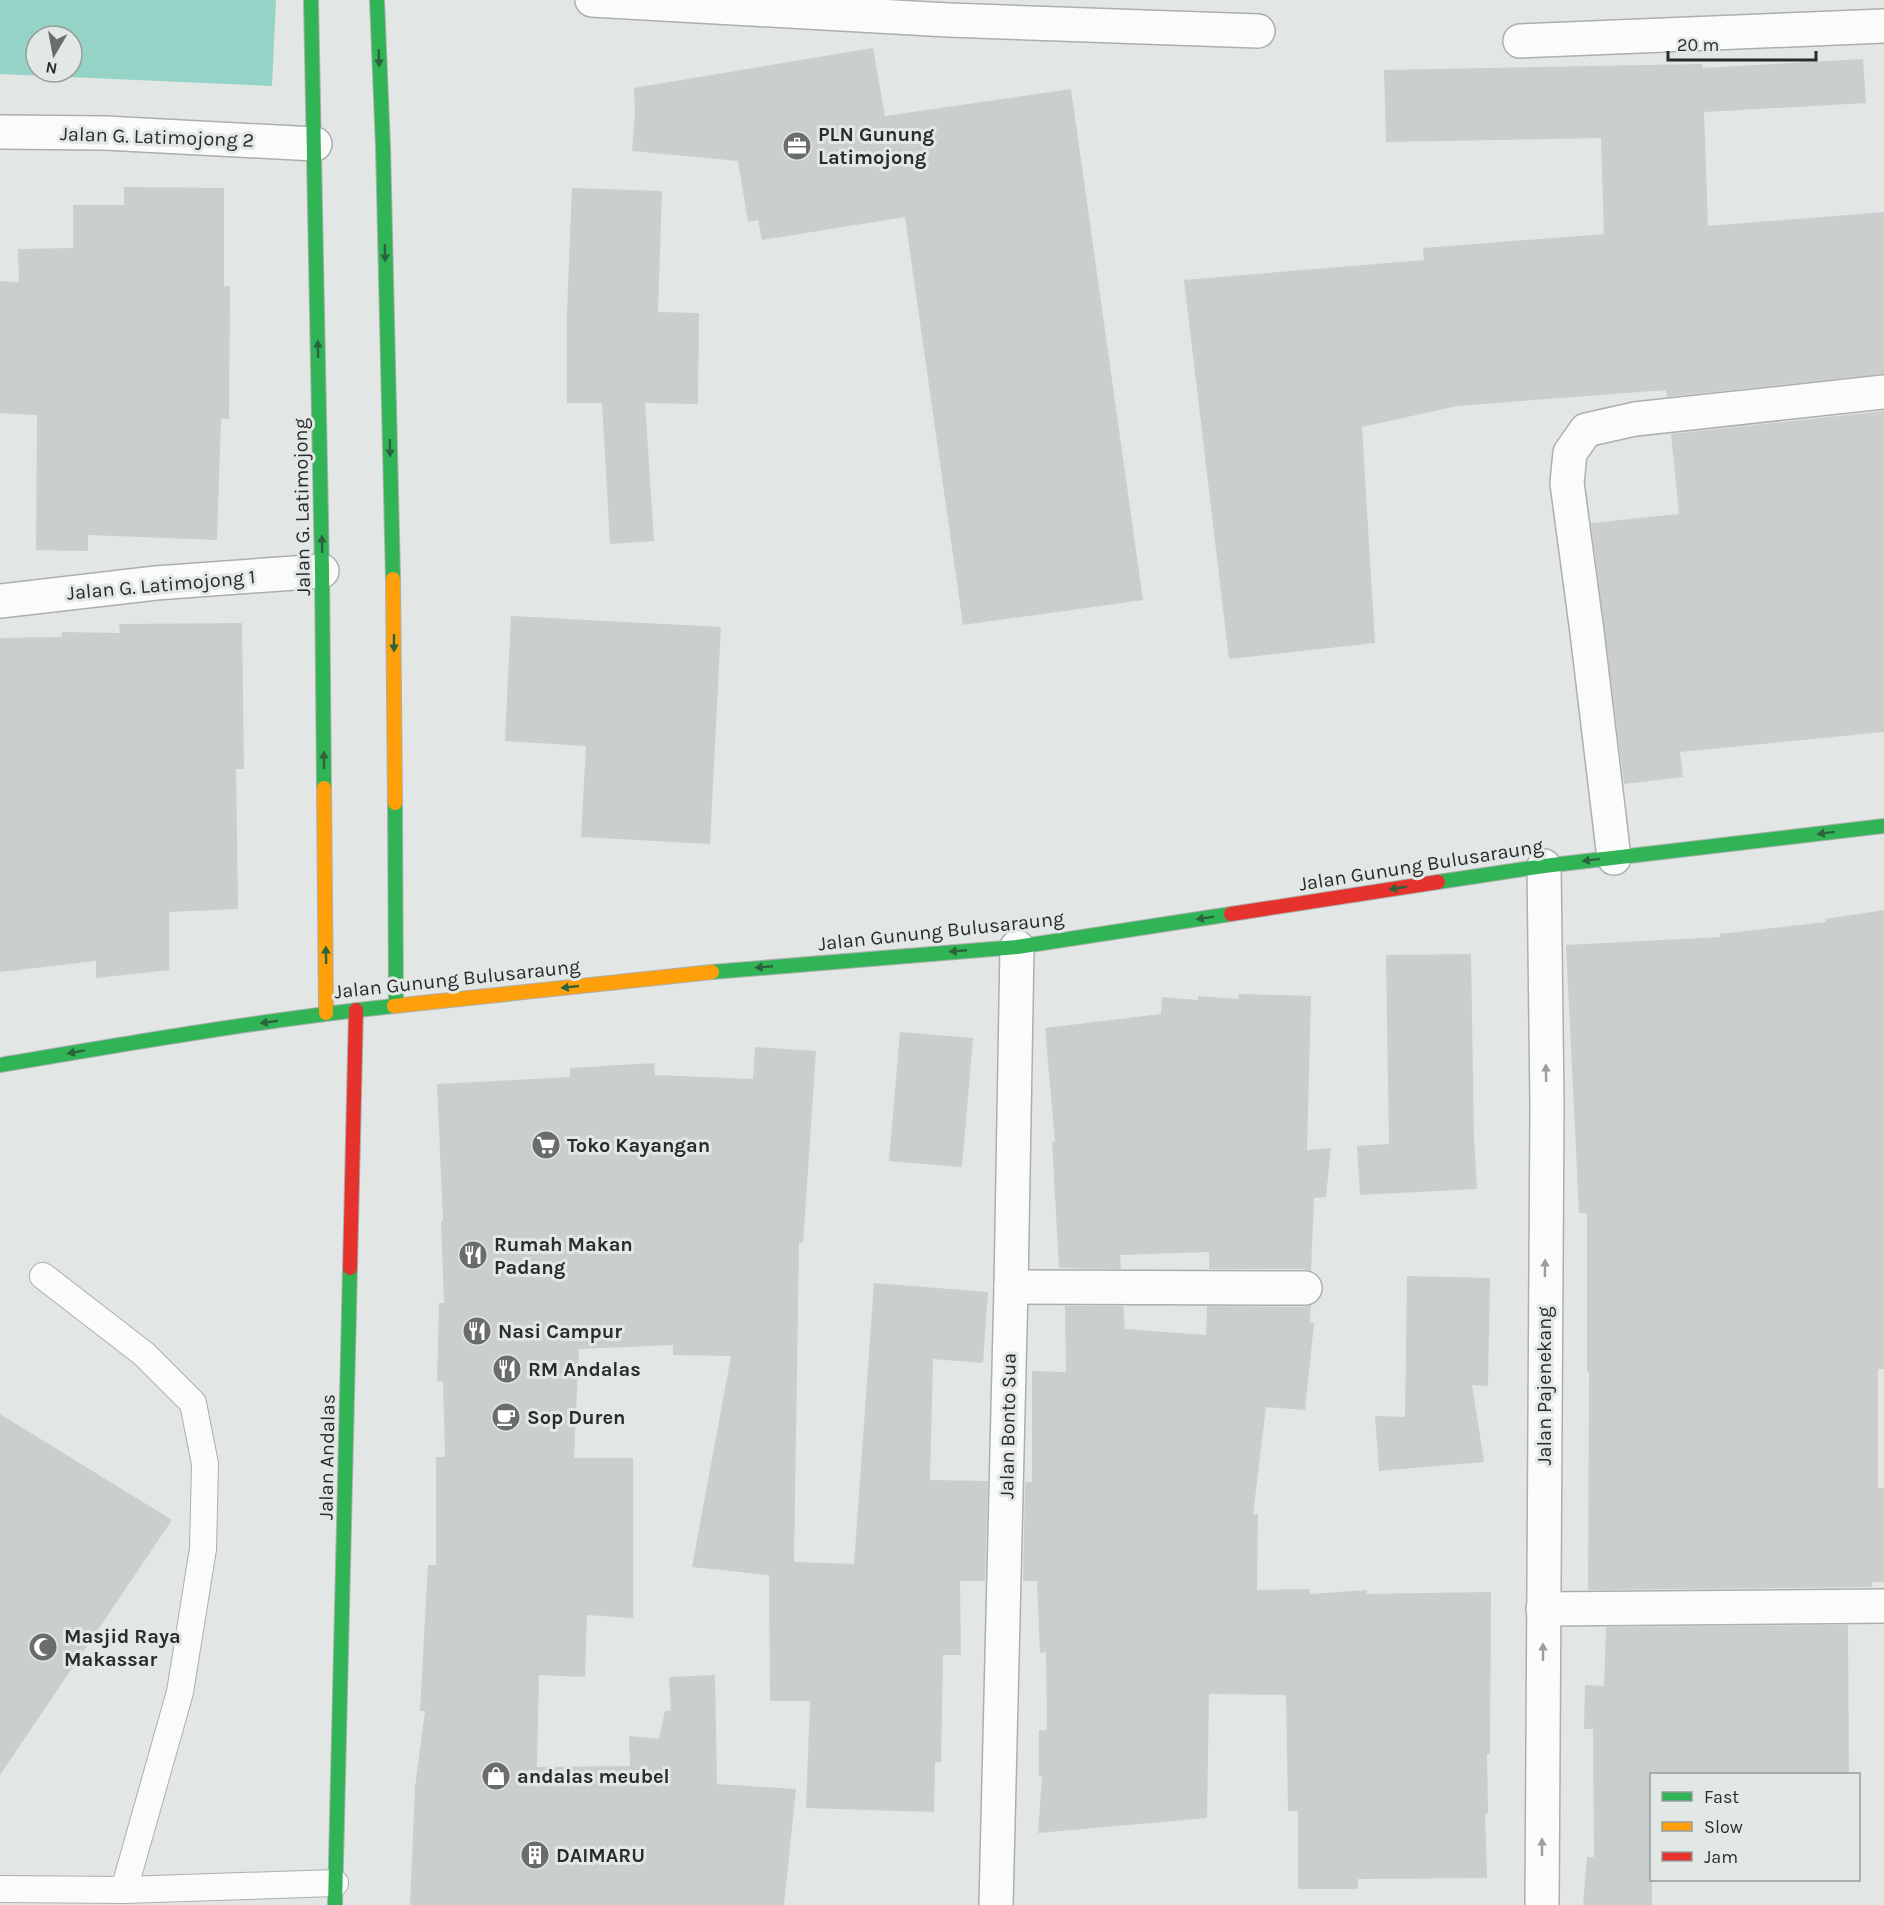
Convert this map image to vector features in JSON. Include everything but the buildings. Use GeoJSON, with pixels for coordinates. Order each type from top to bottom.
{"type":"FeatureCollection","features":[{"type":"Feature","properties":{"kind":"main road","name":"Jalan G. Latimojong"},"geometry":{"type":"LineString","coordinates":[[311,0],[322,571],[326,1013]]}},
{"type":"Feature","properties":{"kind":"main road"},"geometry":{"type":"LineString","coordinates":[[377,0],[383,147],[393,570],[396,1005]]}},
{"type":"Feature","properties":{"kind":"main road","name":"Jalan Gunung Bulusaraung"},"geometry":{"type":"LineString","coordinates":[[0,1065],[153,1038],[326,1013],[752,968],[1017,947],[1544,866],[1884,826]]}},
{"type":"Feature","properties":{"kind":"main road","name":"Jalan Andalas"},"geometry":{"type":"LineString","coordinates":[[335,1894],[356,1010]]}},
{"type":"Feature","properties":{"kind":"street"},"geometry":{"type":"LineString","coordinates":[[592,0],[948,10],[1258,31]]}},
{"type":"Feature","properties":{"kind":"street"},"geometry":{"type":"LineString","coordinates":[[1520,41],[1884,26]]}},
{"type":"Feature","properties":{"kind":"street","name":"Jalan G. Latimojong 2"},"geometry":{"type":"LineString","coordinates":[[0,132],[105,133],[315,144]]}},
{"type":"Feature","properties":{"kind":"street"},"geometry":{"type":"LineString","coordinates":[[1614,858],[1567,483],[1570,453],[1586,430],[1635,419],[1884,392]]}},
{"type":"Feature","properties":{"kind":"street","name":"Jalan G. Latimojong 1"},"geometry":{"type":"LineString","coordinates":[[0,601],[156,583],[322,571]]}},
{"type":"Feature","properties":{"kind":"street","name":"Jalan Pajenekang"},"geometry":{"type":"LineString","coordinates":[[1542,1905],[1547,1105],[1544,866]]}},
{"type":"Feature","properties":{"kind":"street","name":"Jalan Bonto Sua"},"geometry":{"type":"LineString","coordinates":[[996,1905],[1017,947]]}},
{"type":"Feature","properties":{"kind":"street"},"geometry":{"type":"LineString","coordinates":[[1011,1287],[1305,1288]]}},
{"type":"Feature","properties":{"kind":"street"},"geometry":{"type":"LineString","coordinates":[[1543,1610],[1884,1606]]}},
{"type":"Feature","properties":{"kind":"lane"},"geometry":{"type":"LineString","coordinates":[[43,1276],[144,1354],[193,1403],[205,1464],[203,1550],[180,1692],[124,1890]]}},
{"type":"Feature","properties":{"kind":"lane"},"geometry":{"type":"LineString","coordinates":[[0,1890],[335,1894]]}},
{"type":"Feature","properties":{"kind":"green space"},"geometry":{"type":"Polygon","coordinates":[[[0,0],[276,0],[272,86],[84,78],[84,24],[24,24],[24,75],[0,74],[0,0]]]}},
{"type":"Feature","properties":{"kind":"traffic: fast"},"geometry":{"type":"LineString","coordinates":[[311,0],[324,788]]}},
{"type":"Feature","properties":{"kind":"traffic: fast"},"geometry":{"type":"LineString","coordinates":[[377,0],[383,147],[393,579]]}},
{"type":"Feature","properties":{"kind":"traffic: fast"},"geometry":{"type":"LineString","coordinates":[[395,803],[396,1005]]}},
{"type":"Feature","properties":{"kind":"traffic: fast"},"geometry":{"type":"LineString","coordinates":[[1438,882],[1544,866],[1884,826]]}},
{"type":"Feature","properties":{"kind":"traffic: fast"},"geometry":{"type":"LineString","coordinates":[[712,972],[1017,947],[1231,914]]}},
{"type":"Feature","properties":{"kind":"traffic: fast"},"geometry":{"type":"LineString","coordinates":[[0,1065],[246,1025],[394,1006]]}},
{"type":"Feature","properties":{"kind":"traffic: fast"},"geometry":{"type":"LineString","coordinates":[[335,1905],[350,1268]]}},
{"type":"Feature","properties":{"kind":"traffic: slow"},"geometry":{"type":"LineString","coordinates":[[393,579],[395,803]]}},
{"type":"Feature","properties":{"kind":"traffic: slow"},"geometry":{"type":"LineString","coordinates":[[324,788],[326,1013]]}},
{"type":"Feature","properties":{"kind":"traffic: slow"},"geometry":{"type":"LineString","coordinates":[[394,1006],[712,972]]}},
{"type":"Feature","properties":{"kind":"traffic: jam"},"geometry":{"type":"LineString","coordinates":[[1231,914],[1438,882]]}},
{"type":"Feature","properties":{"kind":"traffic: jam"},"geometry":{"type":"LineString","coordinates":[[350,1268],[356,1010]]}},
{"type":"Feature","properties":{"kind":"place","name":"PLN Gunung Latimojong"},"geometry":{"type":"Point","coordinates":[797,146]}},
{"type":"Feature","properties":{"kind":"place","name":"Toko Kayangan"},"geometry":{"type":"Point","coordinates":[546,1145]}},
{"type":"Feature","properties":{"kind":"place","name":"Rumah Makan Padang"},"geometry":{"type":"Point","coordinates":[473,1255]}},
{"type":"Feature","properties":{"kind":"place","name":"Nasi Campur"},"geometry":{"type":"Point","coordinates":[477,1331]}},
{"type":"Feature","properties":{"kind":"place","name":"RM Andalas"},"geometry":{"type":"Point","coordinates":[507,1369]}},
{"type":"Feature","properties":{"kind":"place","name":"Sop Duren"},"geometry":{"type":"Point","coordinates":[506,1417]}},
{"type":"Feature","properties":{"kind":"place","name":"Masjid Raya Makassar"},"geometry":{"type":"Point","coordinates":[43,1647]}},
{"type":"Feature","properties":{"kind":"place","name":"andalas meubel"},"geometry":{"type":"Point","coordinates":[496,1776]}},
{"type":"Feature","properties":{"kind":"place","name":"DAIMARU"},"geometry":{"type":"Point","coordinates":[535,1855]}}]}
